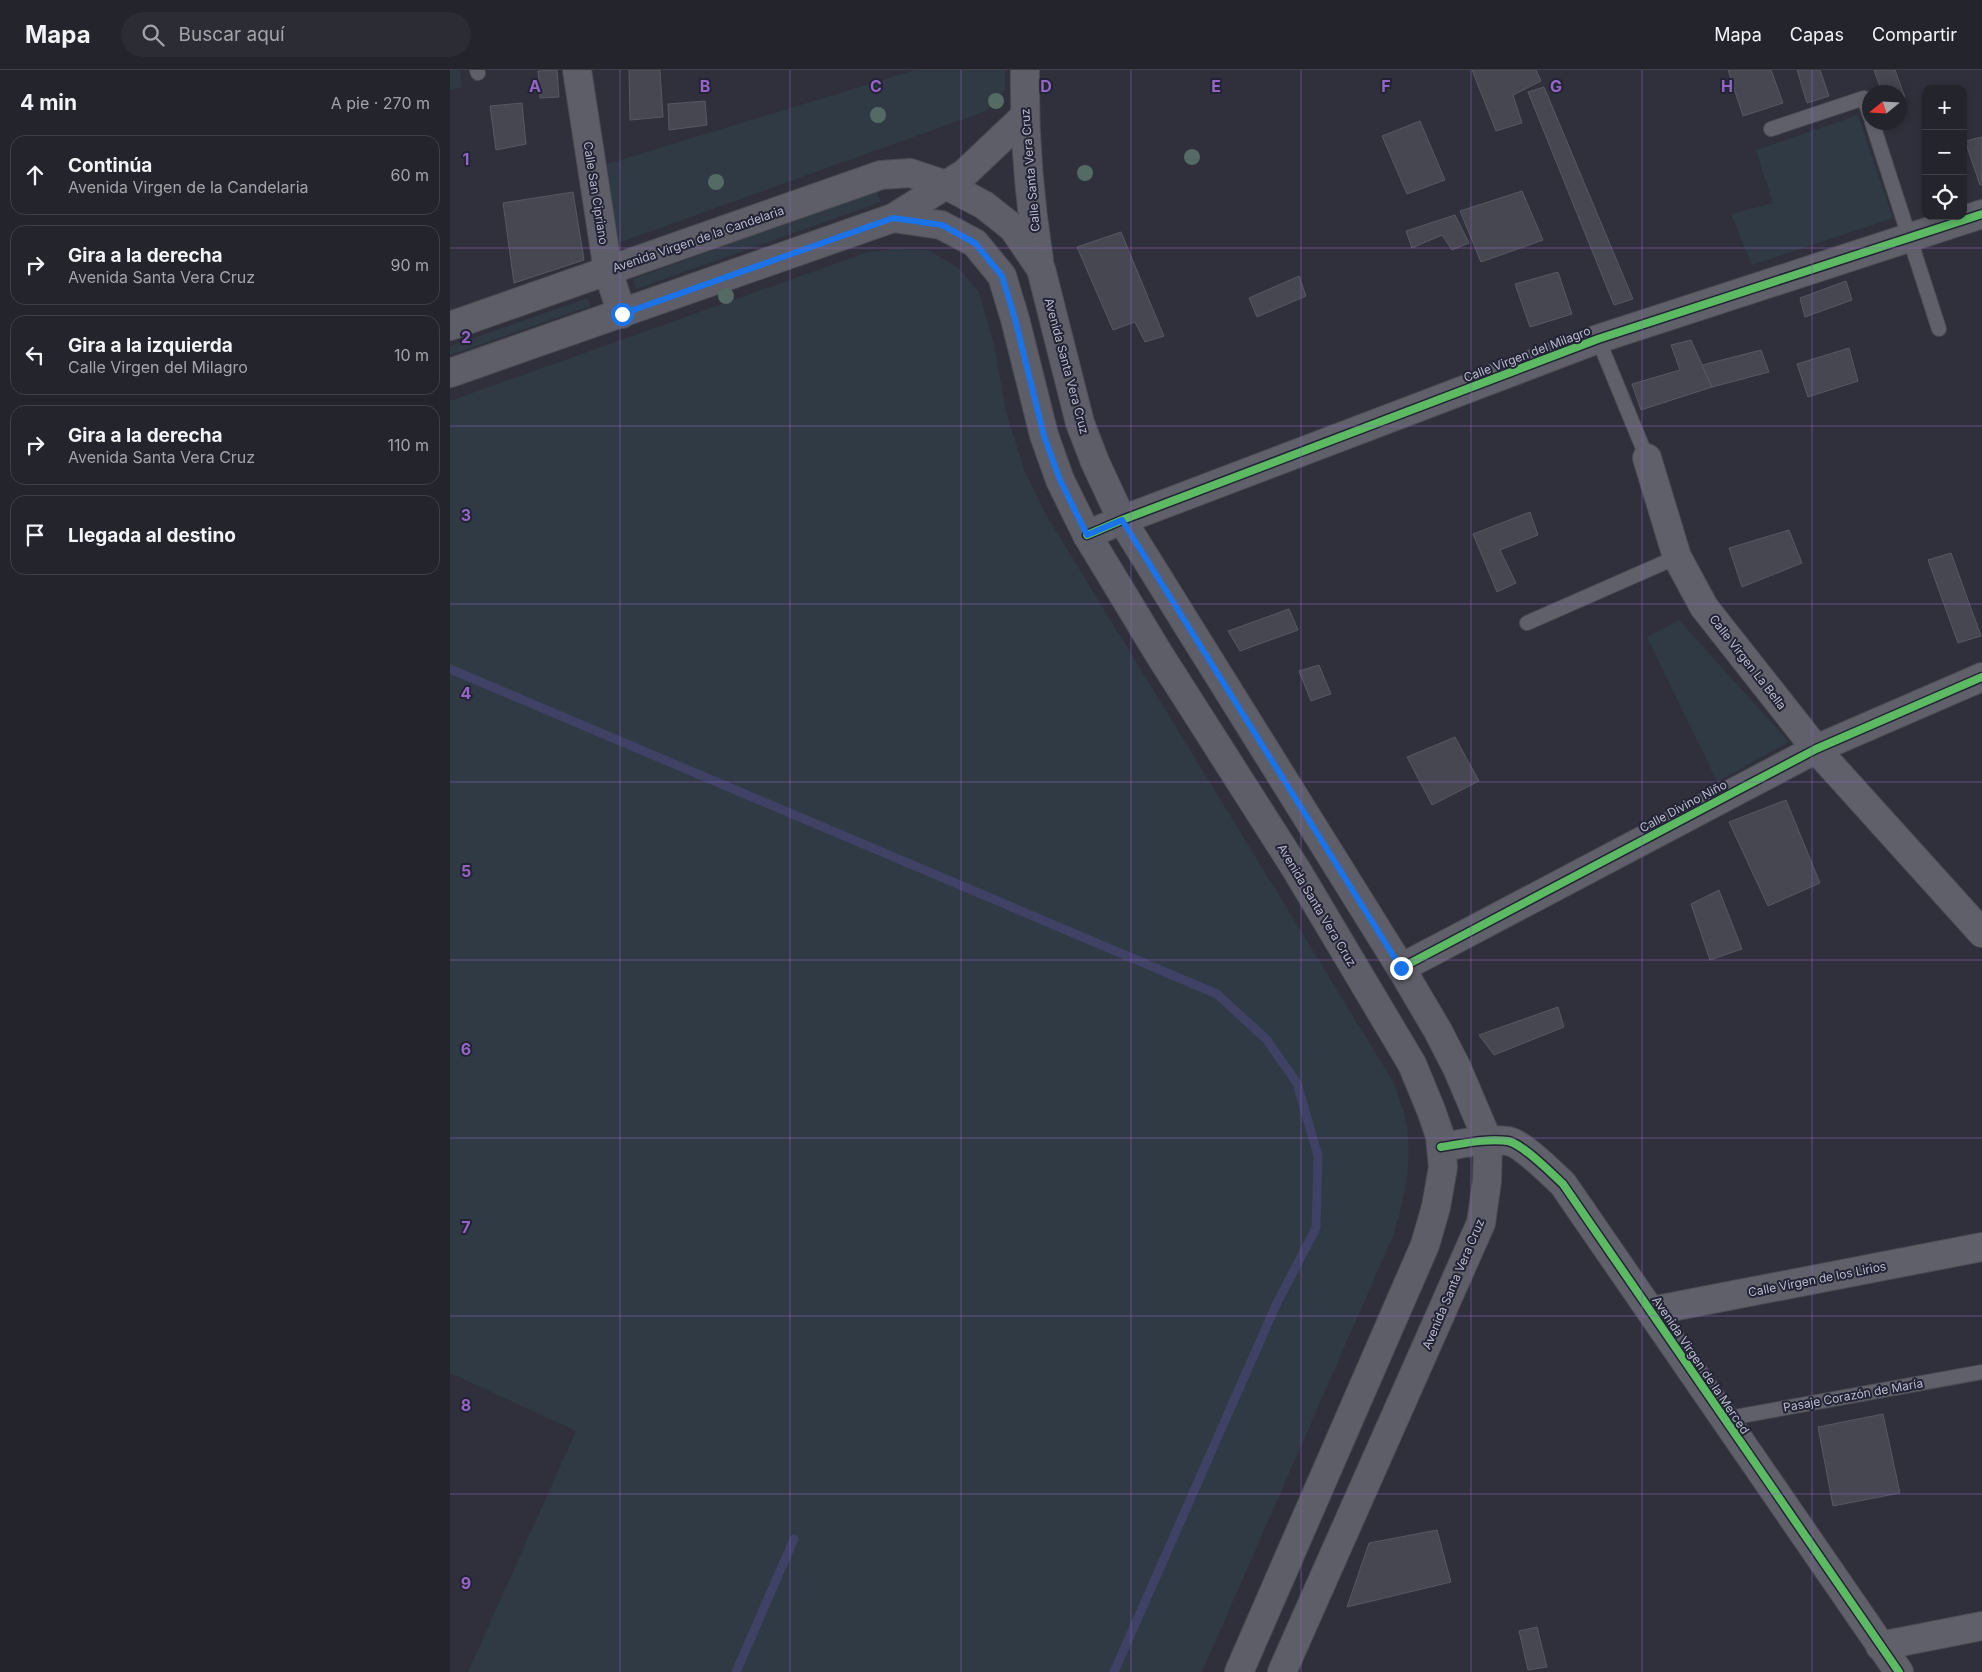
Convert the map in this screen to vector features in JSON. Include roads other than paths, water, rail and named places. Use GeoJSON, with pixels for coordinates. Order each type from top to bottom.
{"type":"FeatureCollection","features":[{"type":"Feature","properties":{"kind":"main road","name":"Calle San Cipriano"},"geometry":{"type":"LineString","coordinates":[[577,70],[608,271],[622,314]]}},
{"type":"Feature","properties":{"kind":"main road","name":"Calle Santa Vera Cruz"},"geometry":{"type":"LineString","coordinates":[[1024,70],[1024,117],[1031,208],[1041,269]]}},
{"type":"Feature","properties":{"kind":"main road"},"geometry":{"type":"LineString","coordinates":[[450,372],[622,314],[893,218],[965,173],[1024,117]]}},
{"type":"Feature","properties":{"kind":"main road","name":"Avenida Virgen de la Candelaria"},"geometry":{"type":"LineString","coordinates":[[450,326],[881,175],[910,173],[946,185]]}},
{"type":"Feature","properties":{"kind":"main road","name":"Avenida Santa Vera Cruz"},"geometry":{"type":"LineString","coordinates":[[946,185],[984,205],[1013,228],[1041,269],[1080,423],[1095,462],[1122,520],[1401,968],[1438,1031],[1457,1068],[1488,1141],[1487,1181],[1481,1224],[1282,1672]]}},
{"type":"Feature","properties":{"kind":"main road","name":"Avenida Santa Vera Cruz"},"geometry":{"type":"LineString","coordinates":[[893,218],[942,225],[975,243],[1002,276],[1015,319],[1044,436],[1060,480],[1087,535],[1159,654],[1296,869],[1412,1064],[1440,1136],[1443,1167],[1436,1207],[1426,1245],[1240,1672]]}},
{"type":"Feature","properties":{"kind":"street","name":"Calle Virgen del Milagro"},"geometry":{"type":"LineString","coordinates":[[1087,535],[1598,338],[1982,214]]}},
{"type":"Feature","properties":{"kind":"street","name":"Calle Virgen La Bella"},"geometry":{"type":"LineString","coordinates":[[1647,458],[1677,557],[1704,607],[1816,749],[1982,933]]}},
{"type":"Feature","properties":{"kind":"street","name":"Calle Divino Niño"},"geometry":{"type":"LineString","coordinates":[[1401,968],[1816,749],[1982,677]]}},
{"type":"Feature","properties":{"kind":"street","name":"Avenida Virgen de la Merced"},"geometry":{"type":"LineString","coordinates":[[1441,1148],[1488,1141],[1510,1141],[1538,1160],[1563,1184],[1899,1672]]}},
{"type":"Feature","properties":{"kind":"street","name":"Calle Virgen de los Lirios"},"geometry":{"type":"LineString","coordinates":[[1651,1311],[1982,1247]]}},
{"type":"Feature","properties":{"kind":"street"},"geometry":{"type":"LineString","coordinates":[[1880,1646],[1982,1626]]}},
{"type":"Feature","properties":{"kind":"lane"},"geometry":{"type":"LineString","coordinates":[[1771,128],[1862,99]]}},
{"type":"Feature","properties":{"kind":"lane"},"geometry":{"type":"LineString","coordinates":[[1875,130],[1939,329]]}},
{"type":"Feature","properties":{"kind":"lane","name":"Calle Virgen La Bella"},"geometry":{"type":"LineString","coordinates":[[1598,338],[1647,458]]}},
{"type":"Feature","properties":{"kind":"lane"},"geometry":{"type":"LineString","coordinates":[[1527,623],[1677,557]]}},
{"type":"Feature","properties":{"kind":"lane","name":"Pasaje Corazón de María"},"geometry":{"type":"LineString","coordinates":[[1724,1419],[1982,1372]]}},
{"type":"Feature","properties":{"kind":"waterway"},"geometry":{"type":"LineString","coordinates":[[450,669],[1217,994],[1267,1040],[1297,1083],[1318,1156],[1316,1228],[1276,1305],[1114,1672]]}},
{"type":"Feature","properties":{"kind":"waterway"},"geometry":{"type":"LineString","coordinates":[[736,1672],[794,1539]]}}]}
